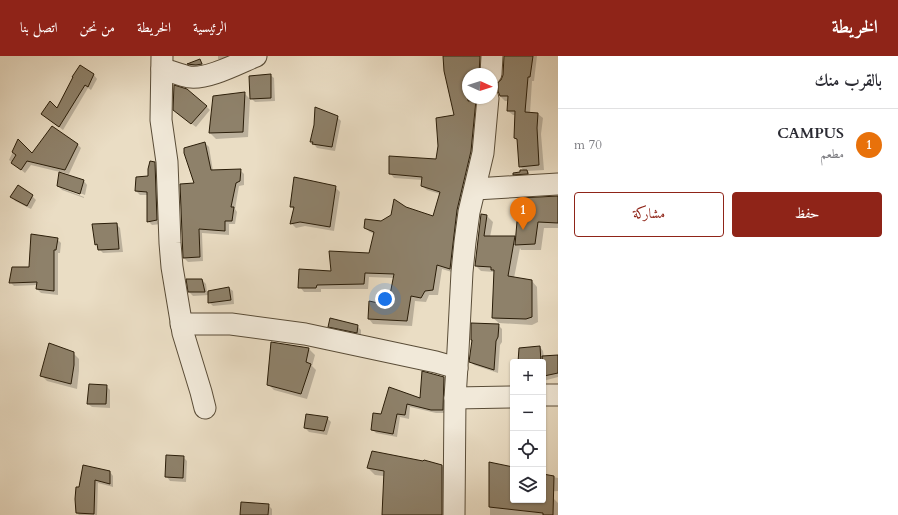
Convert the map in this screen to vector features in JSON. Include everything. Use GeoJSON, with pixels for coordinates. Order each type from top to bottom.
{"type":"FeatureCollection","features":[{"type":"Feature","properties":{"kind":"street"},"geometry":{"type":"LineString","coordinates":[[162,62],[172,71],[188,77],[197,78],[206,76],[256,56]]}},
{"type":"Feature","properties":{"kind":"street"},"geometry":{"type":"LineString","coordinates":[[491,68],[492,56]]}},
{"type":"Feature","properties":{"kind":"street"},"geometry":{"type":"LineString","coordinates":[[162,62],[161,120],[167,162],[172,267],[183,333],[205,408]]}},
{"type":"Feature","properties":{"kind":"street"},"geometry":{"type":"LineString","coordinates":[[454,515],[455,398],[465,242],[469,212],[483,153],[487,104]]}},
{"type":"Feature","properties":{"kind":"street"},"geometry":{"type":"LineString","coordinates":[[475,189],[558,184]]}},
{"type":"Feature","properties":{"kind":"street"},"geometry":{"type":"LineString","coordinates":[[181,324],[231,324],[305,334],[436,362],[457,368]]}},
{"type":"Feature","properties":{"kind":"street"},"geometry":{"type":"LineString","coordinates":[[546,395],[558,394]]}},
{"type":"Feature","properties":{"kind":"street"},"geometry":{"type":"LineString","coordinates":[[455,398],[510,397]]}},
{"type":"Feature","properties":{"kind":"building"},"geometry":{"type":"Polygon","coordinates":[[[443,56],[480,56],[479,68],[462,68],[462,104],[476,104],[471,151],[457,210],[450,269],[437,265],[433,290],[425,291],[421,298],[411,296],[407,321],[368,319],[369,301],[388,305],[394,274],[365,273],[364,284],[317,285],[316,288],[298,288],[299,269],[331,271],[329,251],[369,253],[374,232],[364,228],[365,219],[381,221],[391,215],[394,199],[406,207],[433,216],[440,192],[421,186],[422,177],[389,174],[389,156],[436,159],[438,146],[436,118],[454,115],[444,71],[443,56]]]}},
{"type":"Feature","properties":{"kind":"building"},"geometry":{"type":"Polygon","coordinates":[[[504,56],[533,56],[530,77],[528,77],[525,112],[538,113],[537,128],[539,165],[519,167],[517,139],[514,138],[515,111],[507,111],[508,96],[500,96],[498,91],[498,83],[503,75],[504,56]]]}},
{"type":"Feature","properties":{"kind":"building"},"geometry":{"type":"Polygon","coordinates":[[[200,59],[202,64],[187,64],[200,59]]]}},
{"type":"Feature","properties":{"kind":"building"},"geometry":{"type":"Polygon","coordinates":[[[80,65],[94,74],[88,87],[85,85],[59,127],[41,114],[50,101],[57,108],[72,77],[80,65]]]}},
{"type":"Feature","properties":{"kind":"building"},"geometry":{"type":"Polygon","coordinates":[[[271,74],[271,98],[250,99],[249,76],[271,74]]]}},
{"type":"Feature","properties":{"kind":"building"},"geometry":{"type":"Polygon","coordinates":[[[174,85],[187,89],[207,106],[191,124],[173,110],[174,85]]]}},
{"type":"Feature","properties":{"kind":"building"},"geometry":{"type":"Polygon","coordinates":[[[245,92],[243,132],[209,133],[213,96],[245,92]]]}},
{"type":"Feature","properties":{"kind":"building"},"geometry":{"type":"Polygon","coordinates":[[[315,107],[338,116],[332,147],[312,144],[313,142],[310,142],[314,125],[315,107]]]}},
{"type":"Feature","properties":{"kind":"building"},"geometry":{"type":"Polygon","coordinates":[[[52,126],[78,144],[65,170],[27,161],[21,170],[11,163],[16,155],[12,152],[18,139],[32,153],[52,126]]]}},
{"type":"Feature","properties":{"kind":"building"},"geometry":{"type":"Polygon","coordinates":[[[205,142],[211,170],[241,169],[240,181],[236,183],[231,207],[234,207],[232,221],[225,221],[225,231],[199,229],[200,257],[183,258],[180,184],[194,183],[184,153],[184,148],[205,142]]]}},
{"type":"Feature","properties":{"kind":"building"},"geometry":{"type":"Polygon","coordinates":[[[150,161],[155,162],[157,220],[147,222],[147,192],[135,191],[136,177],[148,176],[150,161]]]}},
{"type":"Feature","properties":{"kind":"building"},"geometry":{"type":"Polygon","coordinates":[[[520,170],[527,170],[528,174],[513,175],[513,173],[520,172],[520,170]]]}},
{"type":"Feature","properties":{"kind":"building"},"geometry":{"type":"Polygon","coordinates":[[[59,172],[84,180],[80,194],[57,186],[59,172]]]}},
{"type":"Feature","properties":{"kind":"building"},"geometry":{"type":"Polygon","coordinates":[[[294,177],[336,186],[330,227],[300,222],[290,224],[294,207],[290,207],[294,177]]]}},
{"type":"Feature","properties":{"kind":"building"},"geometry":{"type":"Polygon","coordinates":[[[18,185],[33,195],[27,206],[10,197],[18,185]]]}},
{"type":"Feature","properties":{"kind":"building"},"geometry":{"type":"Polygon","coordinates":[[[558,196],[558,223],[538,222],[535,244],[515,245],[519,198],[558,196]]]}},
{"type":"Feature","properties":{"kind":"building"},"geometry":{"type":"Polygon","coordinates":[[[481,214],[487,215],[484,236],[515,236],[508,276],[532,280],[532,317],[526,319],[492,318],[494,270],[491,270],[491,267],[475,266],[481,214]]]}},
{"type":"Feature","properties":{"kind":"building"},"geometry":{"type":"Polygon","coordinates":[[[117,223],[119,249],[98,250],[97,244],[95,245],[92,224],[117,223]]]}},
{"type":"Feature","properties":{"kind":"building"},"geometry":{"type":"Polygon","coordinates":[[[31,234],[58,238],[56,250],[54,250],[54,291],[36,289],[37,282],[9,283],[12,267],[29,267],[31,234]]]}},
{"type":"Feature","properties":{"kind":"building"},"geometry":{"type":"Polygon","coordinates":[[[186,279],[202,279],[205,292],[188,292],[186,279]]]}},
{"type":"Feature","properties":{"kind":"building"},"geometry":{"type":"Polygon","coordinates":[[[229,287],[231,300],[208,303],[208,291],[229,287]]]}},
{"type":"Feature","properties":{"kind":"building"},"geometry":{"type":"Polygon","coordinates":[[[330,318],[358,325],[357,333],[328,327],[330,318]]]}},
{"type":"Feature","properties":{"kind":"building"},"geometry":{"type":"Polygon","coordinates":[[[471,323],[499,324],[494,370],[469,362],[472,340],[471,323]]]}},
{"type":"Feature","properties":{"kind":"building"},"geometry":{"type":"Polygon","coordinates":[[[271,342],[309,348],[306,362],[311,364],[301,394],[267,385],[271,342]]]}},
{"type":"Feature","properties":{"kind":"building"},"geometry":{"type":"Polygon","coordinates":[[[49,343],[74,352],[74,365],[71,384],[40,376],[49,343]]]}},
{"type":"Feature","properties":{"kind":"building"},"geometry":{"type":"Polygon","coordinates":[[[540,346],[541,359],[518,359],[519,348],[540,346]]]}},
{"type":"Feature","properties":{"kind":"building"},"geometry":{"type":"Polygon","coordinates":[[[558,355],[558,373],[546,376],[546,359],[542,359],[542,356],[558,355]]]}},
{"type":"Feature","properties":{"kind":"building"},"geometry":{"type":"Polygon","coordinates":[[[422,371],[444,377],[443,410],[431,410],[407,404],[405,415],[397,414],[393,434],[371,430],[373,413],[381,414],[389,387],[420,398],[422,371]]]}},
{"type":"Feature","properties":{"kind":"building"},"geometry":{"type":"Polygon","coordinates":[[[89,384],[107,385],[106,404],[87,404],[89,384]]]}},
{"type":"Feature","properties":{"kind":"building"},"geometry":{"type":"Polygon","coordinates":[[[306,414],[328,417],[324,431],[304,428],[306,414]]]}},
{"type":"Feature","properties":{"kind":"building"},"geometry":{"type":"Polygon","coordinates":[[[372,451],[424,460],[442,465],[442,515],[382,515],[384,471],[367,468],[372,451]]]}},
{"type":"Feature","properties":{"kind":"building"},"geometry":{"type":"Polygon","coordinates":[[[166,455],[184,456],[183,478],[165,477],[166,455]]]}},
{"type":"Feature","properties":{"kind":"building"},"geometry":{"type":"Polygon","coordinates":[[[489,462],[510,466],[510,503],[546,503],[546,475],[554,476],[553,515],[543,515],[543,513],[489,507],[489,462]]]}},
{"type":"Feature","properties":{"kind":"building"},"geometry":{"type":"Polygon","coordinates":[[[83,465],[110,471],[110,484],[95,480],[94,514],[76,513],[76,487],[79,487],[83,465]]]}},
{"type":"Feature","properties":{"kind":"building"},"geometry":{"type":"Polygon","coordinates":[[[241,502],[269,504],[268,515],[240,515],[241,502]]]}},
{"type":"Feature","properties":{"kind":"place","name":"CAMPUS"},"geometry":{"type":"Point","coordinates":[523,230]}}]}
